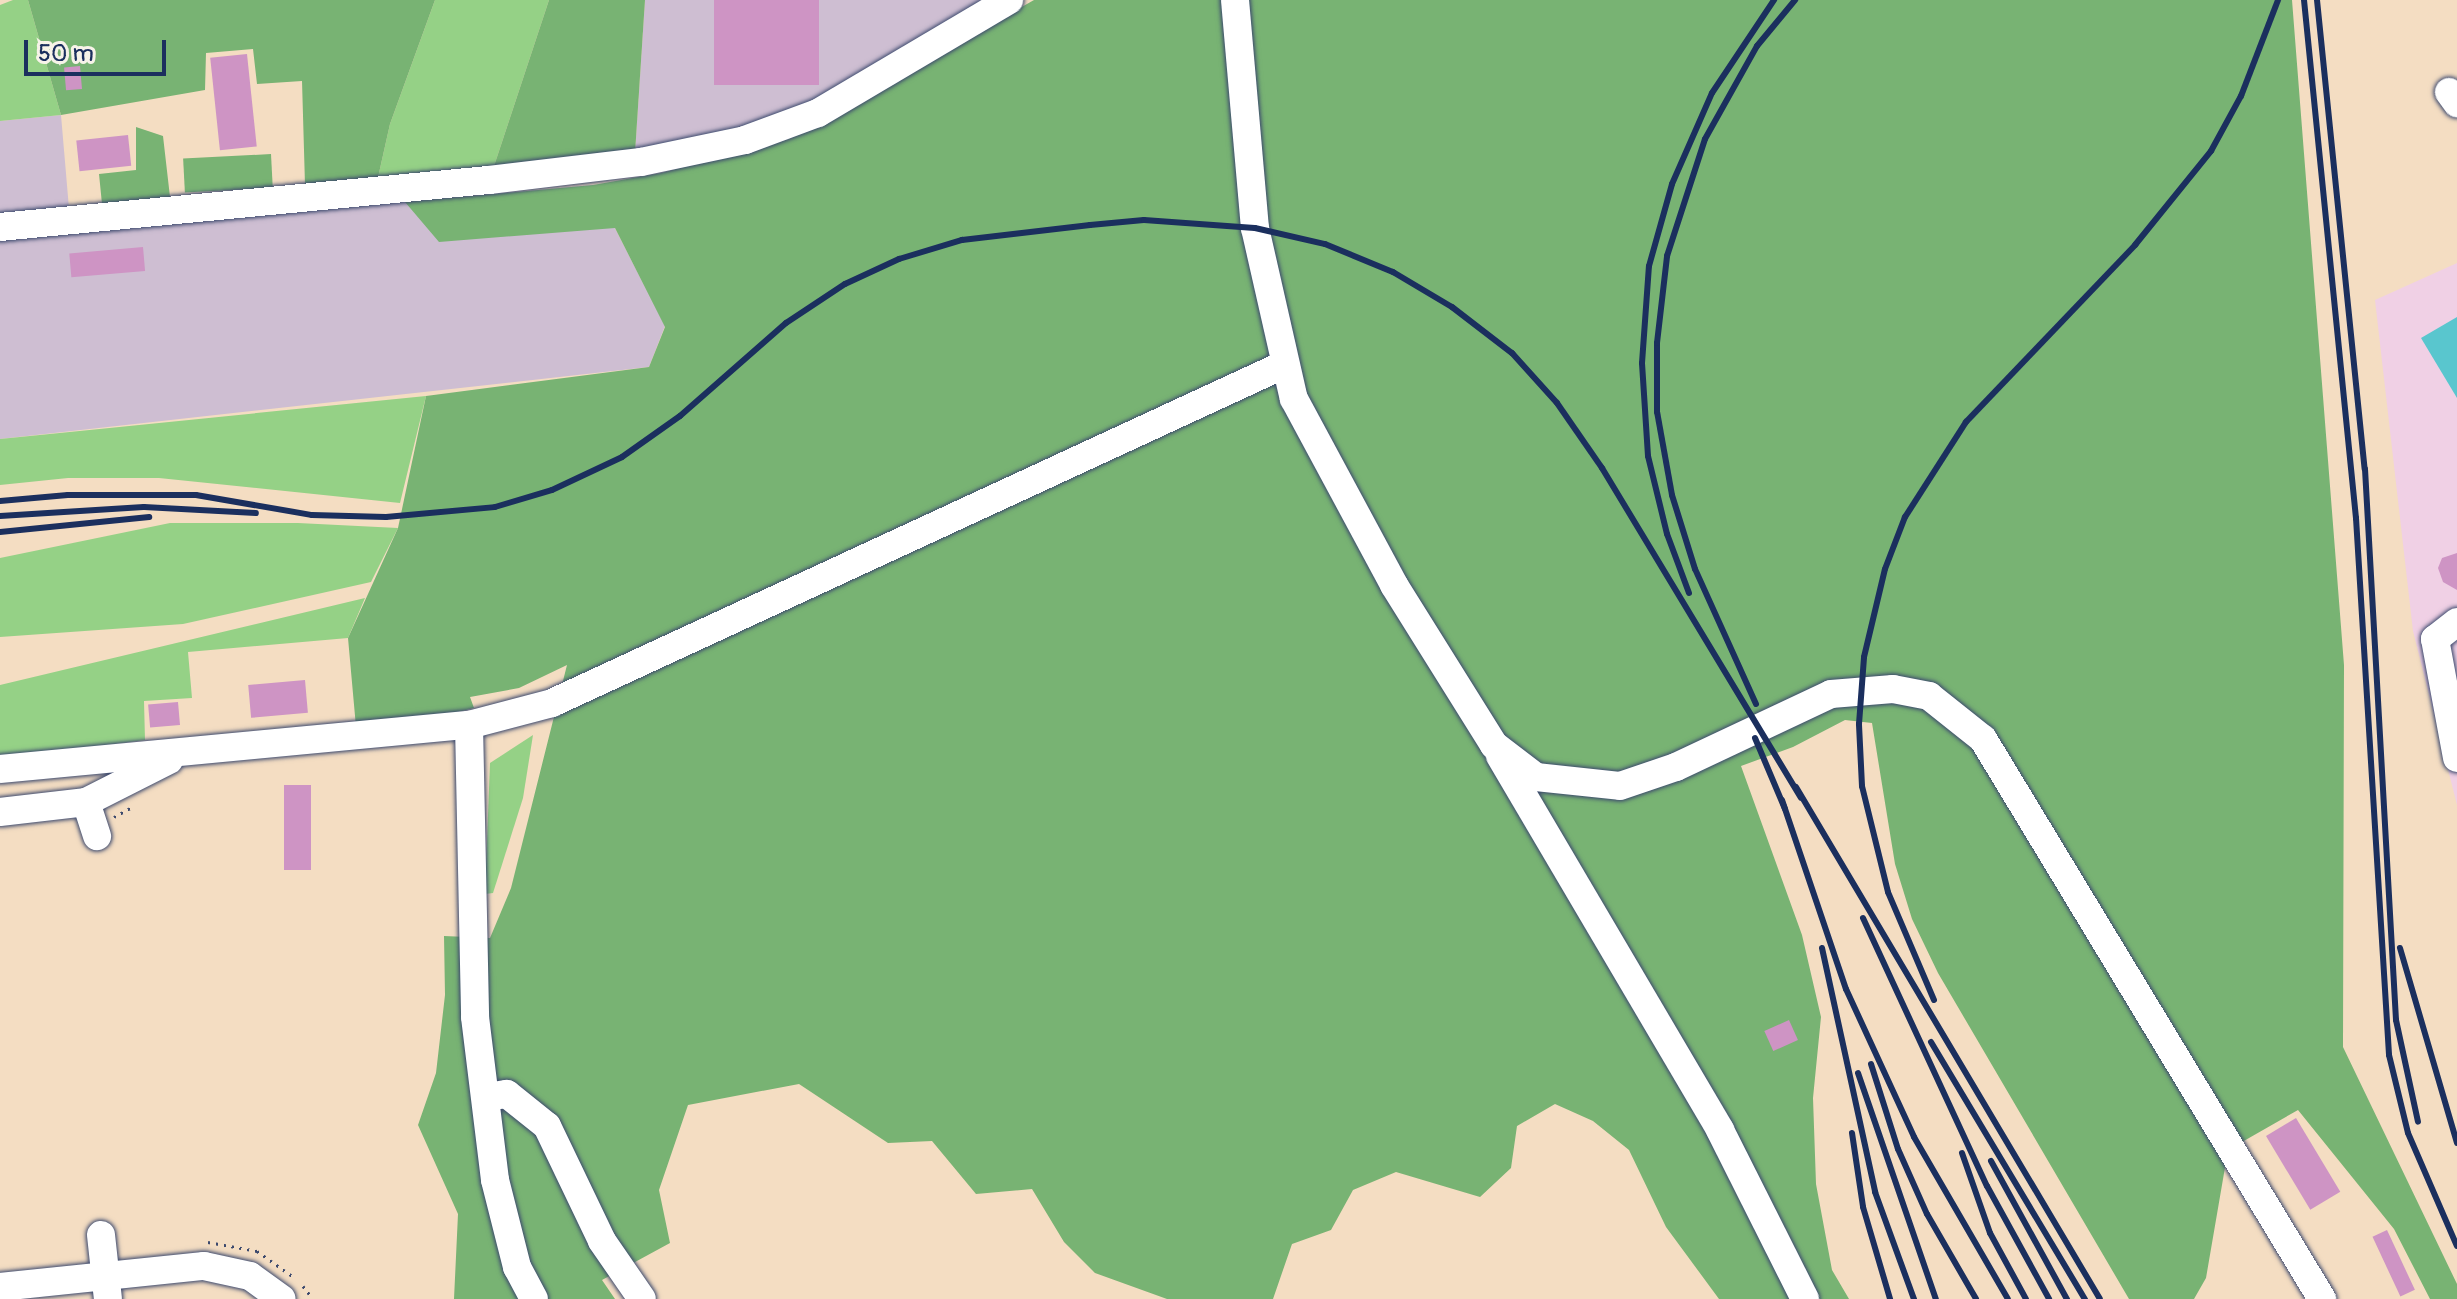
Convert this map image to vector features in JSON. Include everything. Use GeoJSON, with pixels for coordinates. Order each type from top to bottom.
{"type":"FeatureCollection","features":[{"type":"Feature","properties":{"kind":"lane"},"geometry":{"type":"LineString","coordinates":[[0,227],[489,180],[641,162],[745,140],[818,113],[1009,0]]}},
{"type":"Feature","properties":{"kind":"lane"},"geometry":{"type":"LineString","coordinates":[[1235,0],[1255,228],[1283,365],[1324,459],[1720,1130],[1805,1299]]}},
{"type":"Feature","properties":{"kind":"lane"},"geometry":{"type":"LineString","coordinates":[[0,769],[469,725],[552,703],[1283,365]]}},
{"type":"Feature","properties":{"kind":"lane"},"geometry":{"type":"LineString","coordinates":[[2457,622],[2435,639],[2449,665],[2457,758]]}},
{"type":"Feature","properties":{"kind":"lane"},"geometry":{"type":"LineString","coordinates":[[1494,745],[1536,777],[1620,786],[1676,767],[1831,694],[1893,689],[1929,696],[1983,739],[2322,1299]]}},
{"type":"Feature","properties":{"kind":"lane"},"geometry":{"type":"LineString","coordinates":[[469,725],[475,1017],[495,1180],[517,1267],[534,1299]]}},
{"type":"Feature","properties":{"kind":"lane"},"geometry":{"type":"LineString","coordinates":[[0,812],[86,802],[181,754]]}},
{"type":"Feature","properties":{"kind":"lane"},"geometry":{"type":"LineString","coordinates":[[86,802],[97,836]]}},
{"type":"Feature","properties":{"kind":"lane"},"geometry":{"type":"LineString","coordinates":[[487,1097],[507,1094],[547,1126],[602,1241],[642,1299]]}},
{"type":"Feature","properties":{"kind":"lane"},"geometry":{"type":"LineString","coordinates":[[101,1235],[107,1287]]}},
{"type":"Feature","properties":{"kind":"lane"},"geometry":{"type":"LineString","coordinates":[[0,1287],[107,1287],[225,1268],[250,1276],[282,1299]]}},
{"type":"Feature","properties":{"kind":"shaded area"},"geometry":{"type":"Polygon","coordinates":[[[645,0],[989,0],[845,85],[757,126],[635,153],[645,0]]]}},
{"type":"Feature","properties":{"kind":"shaded area"},"geometry":{"type":"Polygon","coordinates":[[[61,115],[71,232],[593,185],[665,326],[649,367],[0,439],[0,121],[61,115]]]}},
{"type":"Feature","properties":{"kind":"shaded area"},"geometry":{"type":"Polygon","coordinates":[[[2457,263],[2457,805],[2413,631],[2375,300],[2457,263]]]}},
{"type":"Feature","properties":{"kind":"green space"},"geometry":{"type":"Polygon","coordinates":[[[13,0],[28,0],[61,115],[0,121],[0,5],[13,0]]]}},
{"type":"Feature","properties":{"kind":"green space"},"geometry":{"type":"Polygon","coordinates":[[[28,0],[435,0],[390,124],[377,182],[305,185],[302,81],[257,84],[253,49],[206,53],[205,90],[61,115],[28,0]]]}},
{"type":"Feature","properties":{"kind":"green space"},"geometry":{"type":"Polygon","coordinates":[[[435,0],[549,0],[492,172],[377,182],[390,124],[435,0]]]}},
{"type":"Feature","properties":{"kind":"green space"},"geometry":{"type":"Polygon","coordinates":[[[549,0],[645,0],[635,153],[492,172],[549,0]]]}},
{"type":"Feature","properties":{"kind":"green space"},"geometry":{"type":"Polygon","coordinates":[[[1034,0],[2292,0],[2344,665],[2343,1047],[2457,1284],[2457,1299],[2430,1299],[2394,1229],[2298,1110],[2228,1150],[2206,1278],[2194,1299],[2129,1299],[1938,973],[1912,919],[1895,864],[1872,723],[1845,720],[1793,747],[1741,766],[1802,935],[1821,1017],[1813,1098],[1816,1184],[1832,1270],[1849,1299],[1719,1299],[1666,1227],[1629,1150],[1593,1121],[1555,1104],[1517,1126],[1511,1168],[1480,1197],[1396,1172],[1353,1190],[1331,1230],[1292,1244],[1273,1299],[1167,1299],[1095,1273],[1064,1242],[1032,1189],[976,1194],[932,1141],[888,1143],[799,1084],[688,1105],[659,1190],[670,1243],[602,1280],[615,1299],[454,1299],[458,1214],[418,1125],[436,1073],[445,995],[444,936],[490,938],[511,888],[567,665],[519,688],[470,697],[474,708],[423,721],[356,727],[348,638],[398,528],[426,396],[649,367],[665,327],[615,228],[439,242],[405,202],[593,185],[661,173],[789,139],[1034,0]]]}},
{"type":"Feature","properties":{"kind":"green space"},"geometry":{"type":"Polygon","coordinates":[[[136,127],[163,136],[170,197],[102,204],[99,174],[136,170],[136,127]]]}},
{"type":"Feature","properties":{"kind":"green space"},"geometry":{"type":"Polygon","coordinates":[[[271,154],[273,188],[185,193],[183,159],[271,154]]]}},
{"type":"Feature","properties":{"kind":"green space"},"geometry":{"type":"Polygon","coordinates":[[[426,396],[400,503],[159,478],[68,478],[0,485],[0,439],[426,396]]]}},
{"type":"Feature","properties":{"kind":"green space"},"geometry":{"type":"Polygon","coordinates":[[[170,523],[298,523],[398,528],[371,582],[183,624],[0,637],[0,558],[170,523]]]}},
{"type":"Feature","properties":{"kind":"green space"},"geometry":{"type":"Polygon","coordinates":[[[365,598],[348,638],[188,652],[192,698],[144,701],[145,740],[0,759],[0,685],[365,598]]]}},
{"type":"Feature","properties":{"kind":"green space"},"geometry":{"type":"Polygon","coordinates":[[[533,735],[523,798],[493,893],[485,894],[490,763],[533,735]]]}},
{"type":"Feature","properties":{"kind":"water"},"geometry":{"type":"Polygon","coordinates":[[[2457,317],[2457,398],[2421,338],[2457,317]]]}},
{"type":"Feature","properties":{"kind":"building"},"geometry":{"type":"Polygon","coordinates":[[[714,0],[819,0],[819,85],[714,85],[714,0]]]}},
{"type":"Feature","properties":{"kind":"building"},"geometry":{"type":"Polygon","coordinates":[[[247,54],[257,146],[220,150],[210,58],[247,54]]]}},
{"type":"Feature","properties":{"kind":"building"},"geometry":{"type":"Polygon","coordinates":[[[80,66],[82,89],[66,90],[64,67],[80,66]]]}},
{"type":"Feature","properties":{"kind":"building"},"geometry":{"type":"Polygon","coordinates":[[[128,135],[131,166],[80,171],[76,140],[128,135]]]}},
{"type":"Feature","properties":{"kind":"building"},"geometry":{"type":"Polygon","coordinates":[[[143,247],[145,271],[71,277],[69,253],[143,247]]]}},
{"type":"Feature","properties":{"kind":"building"},"geometry":{"type":"Polygon","coordinates":[[[2457,553],[2457,590],[2443,582],[2438,568],[2442,558],[2457,553]]]}},
{"type":"Feature","properties":{"kind":"building"},"geometry":{"type":"Polygon","coordinates":[[[305,680],[308,713],[251,718],[248,685],[305,680]]]}},
{"type":"Feature","properties":{"kind":"building"},"geometry":{"type":"Polygon","coordinates":[[[178,702],[180,725],[150,728],[148,705],[178,702]]]}},
{"type":"Feature","properties":{"kind":"building"},"geometry":{"type":"Polygon","coordinates":[[[284,785],[311,785],[311,870],[284,870],[284,785]]]}},
{"type":"Feature","properties":{"kind":"building"},"geometry":{"type":"Polygon","coordinates":[[[1789,1020],[1798,1040],[1773,1051],[1764,1031],[1789,1020]]]}},
{"type":"Feature","properties":{"kind":"building"},"geometry":{"type":"Polygon","coordinates":[[[2296,1118],[2340,1192],[2310,1210],[2266,1136],[2296,1118]]]}},
{"type":"Feature","properties":{"kind":"building"},"geometry":{"type":"Polygon","coordinates":[[[2387,1230],[2415,1290],[2400,1297],[2372,1237],[2387,1230]]]}},
{"type":"Feature","properties":{"kind":"railway"},"geometry":{"type":"LineString","coordinates":[[1689,593],[1667,534],[1648,456],[1642,363],[1649,266],[1672,184],[1712,93],[1774,0]]}},
{"type":"Feature","properties":{"kind":"railway"},"geometry":{"type":"LineString","coordinates":[[1756,704],[1695,569],[1672,495],[1657,412],[1657,343],[1667,256],[1705,139],[1757,46],[1795,0]]}},
{"type":"Feature","properties":{"kind":"railway"},"geometry":{"type":"LineString","coordinates":[[1934,1000],[1888,892],[1862,786],[1859,724],[1864,657],[1885,569],[1905,517],[1966,422],[2135,245],[2211,151],[2241,96],[2278,0]]}},
{"type":"Feature","properties":{"kind":"railway"},"geometry":{"type":"LineString","coordinates":[[2304,0],[2356,518],[2389,1055],[2408,1133],[2457,1246]]}},
{"type":"Feature","properties":{"kind":"railway"},"geometry":{"type":"LineString","coordinates":[[2317,0],[2365,469],[2396,1020],[2418,1122]]}},
{"type":"Feature","properties":{"kind":"railway"},"geometry":{"type":"LineString","coordinates":[[0,501],[68,495],[196,495],[312,515],[386,517],[495,507],[552,490],[622,457],[680,416],[786,323],[845,284],[899,259],[962,240],[1144,220],[1255,228],[1325,244],[1393,272],[1452,307],[1512,353],[1557,403],[1602,468],[1801,798]]}},
{"type":"Feature","properties":{"kind":"railway"},"geometry":{"type":"LineString","coordinates":[[0,516],[144,507],[256,513]]}},
{"type":"Feature","properties":{"kind":"railway"},"geometry":{"type":"LineString","coordinates":[[0,532],[149,517]]}},
{"type":"Feature","properties":{"kind":"railway"},"geometry":{"type":"LineString","coordinates":[[1755,738],[1785,809]]}},
{"type":"Feature","properties":{"kind":"railway"},"geometry":{"type":"LineString","coordinates":[[1796,787],[2100,1299]]}},
{"type":"Feature","properties":{"kind":"railway"},"geometry":{"type":"LineString","coordinates":[[1782,800],[1846,989],[1914,1137],[2008,1299]]}},
{"type":"Feature","properties":{"kind":"railway"},"geometry":{"type":"LineString","coordinates":[[1863,918],[1987,1186],[2049,1299]]}},
{"type":"Feature","properties":{"kind":"railway"},"geometry":{"type":"LineString","coordinates":[[1822,948],[1875,1192],[1914,1299]]}},
{"type":"Feature","properties":{"kind":"railway"},"geometry":{"type":"LineString","coordinates":[[2400,948],[2457,1143]]}},
{"type":"Feature","properties":{"kind":"railway"},"geometry":{"type":"LineString","coordinates":[[1931,1042],[2085,1299]]}},
{"type":"Feature","properties":{"kind":"railway"},"geometry":{"type":"LineString","coordinates":[[1871,1064],[1898,1149],[1927,1214],[1976,1299]]}},
{"type":"Feature","properties":{"kind":"railway"},"geometry":{"type":"LineString","coordinates":[[1858,1073],[1936,1299]]}},
{"type":"Feature","properties":{"kind":"railway"},"geometry":{"type":"LineString","coordinates":[[1852,1133],[1863,1207],[1890,1299]]}},
{"type":"Feature","properties":{"kind":"railway"},"geometry":{"type":"LineString","coordinates":[[1962,1153],[1990,1233],[2026,1299]]}},
{"type":"Feature","properties":{"kind":"railway"},"geometry":{"type":"LineString","coordinates":[[1991,1161],[2067,1299]]}}]}
